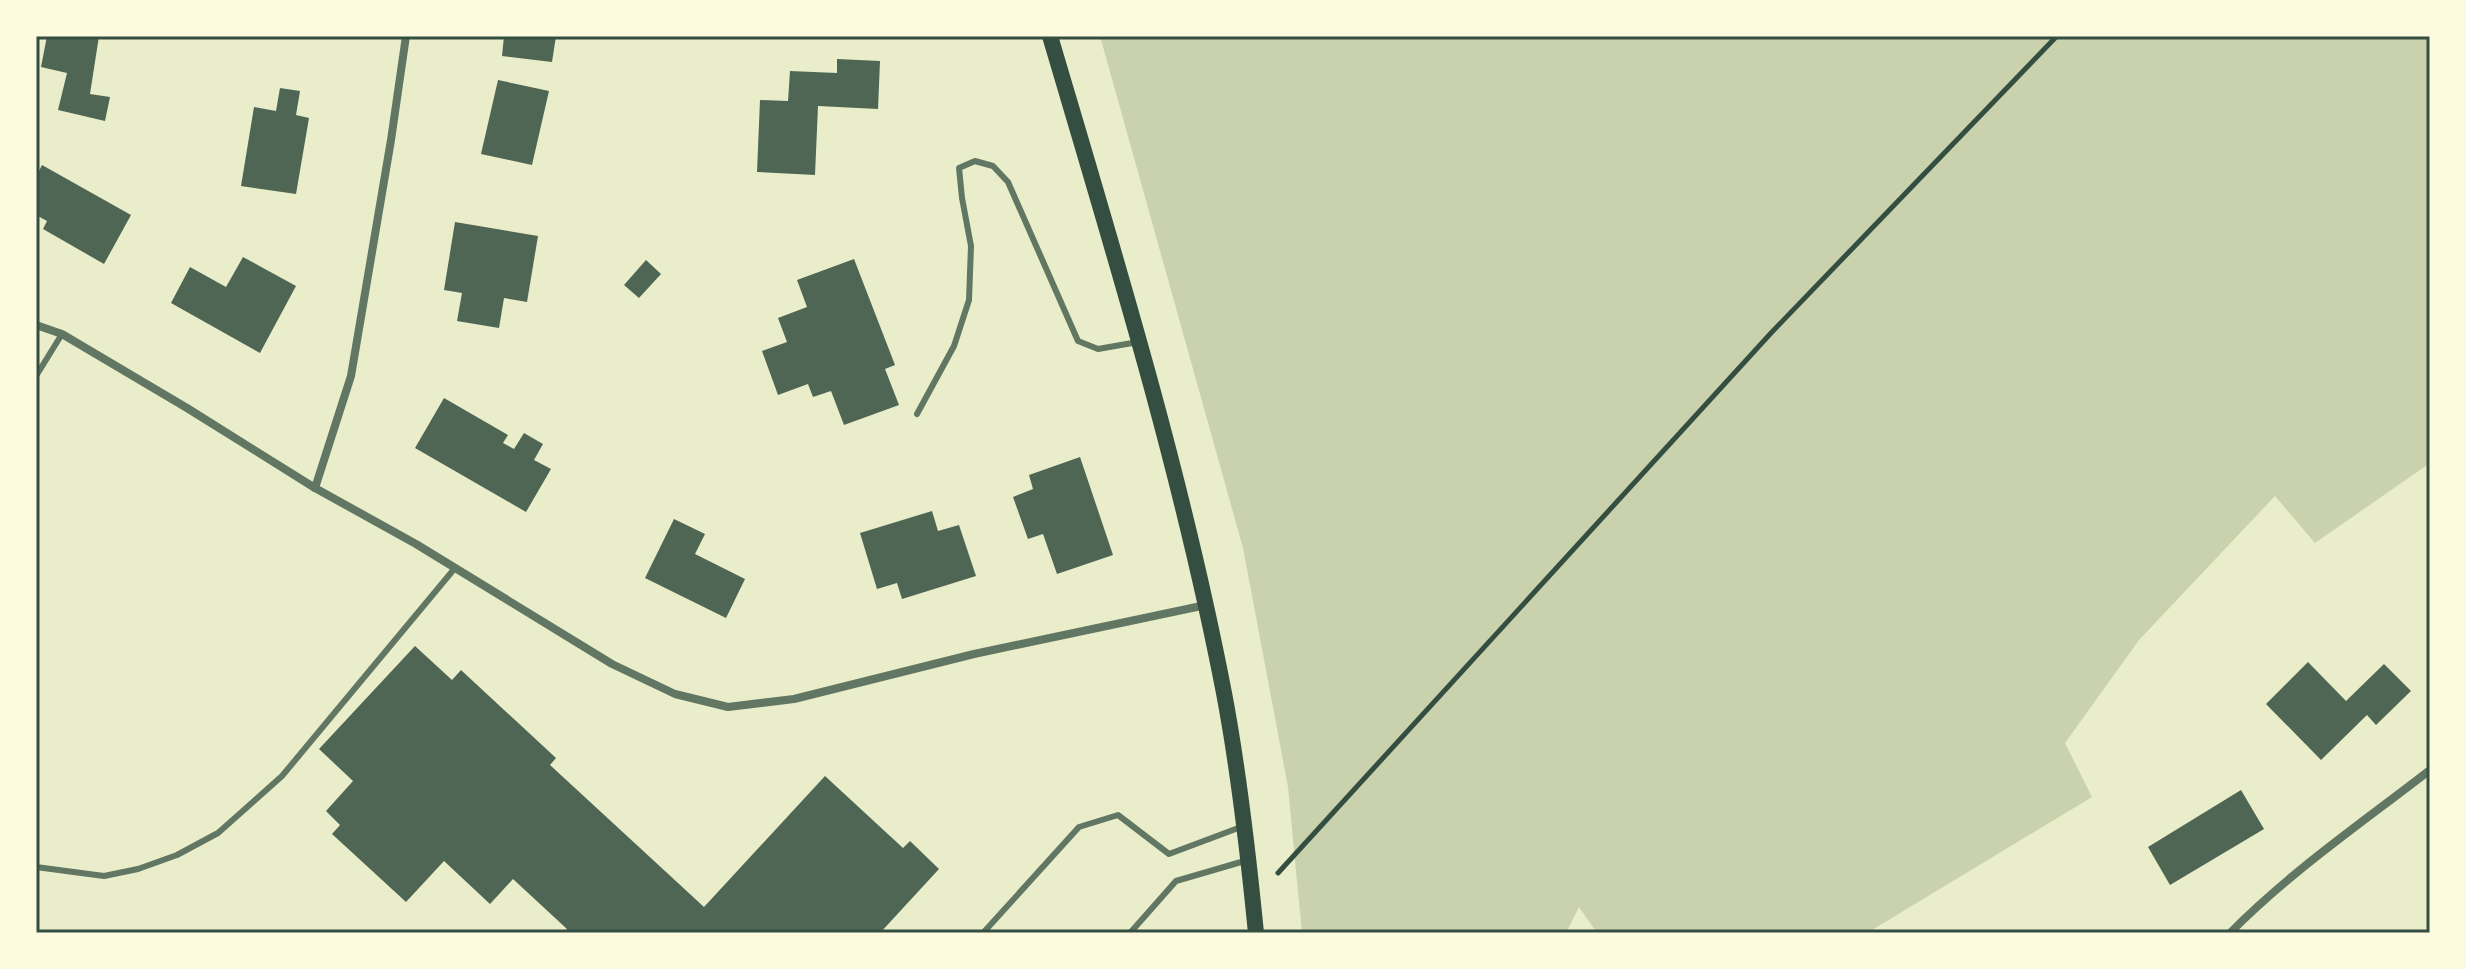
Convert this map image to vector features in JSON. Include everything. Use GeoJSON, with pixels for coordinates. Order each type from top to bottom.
{"type":"FeatureCollection","features":[{"type":"Feature","properties":{"kind":"main road"},"geometry":{"type":"LineString","coordinates":[[1050,36],[1185,511],[1224,694],[1249,860],[1256,933]]}},
{"type":"Feature","properties":{"kind":"street"},"geometry":{"type":"LineString","coordinates":[[315,488],[351,376],[406,36]]}},
{"type":"Feature","properties":{"kind":"street"},"geometry":{"type":"LineString","coordinates":[[36,325],[62,334],[612,664],[675,694],[728,707],[794,699],[974,654],[1206,605]]}},
{"type":"Feature","properties":{"kind":"street"},"geometry":{"type":"LineString","coordinates":[[2230,933],[2296,875],[2430,770]]}},
{"type":"Feature","properties":{"kind":"lane"},"geometry":{"type":"LineString","coordinates":[[917,414],[954,346],[969,300],[971,246],[959,168],[975,161],[993,166],[1008,182],[1078,341],[1098,349],[1138,342]]}},
{"type":"Feature","properties":{"kind":"lane"},"geometry":{"type":"LineString","coordinates":[[36,376],[62,334]]}},
{"type":"Feature","properties":{"kind":"lane"},"geometry":{"type":"LineString","coordinates":[[36,867],[104,876],[138,869],[177,855],[218,833],[282,776],[455,568]]}},
{"type":"Feature","properties":{"kind":"lane"},"geometry":{"type":"LineString","coordinates":[[983,933],[1079,827],[1118,815],[1169,854],[1244,826]]}},
{"type":"Feature","properties":{"kind":"lane"},"geometry":{"type":"LineString","coordinates":[[1130,933],[1176,881],[1249,860]]}},
{"type":"Feature","properties":{"kind":"path"},"geometry":{"type":"LineString","coordinates":[[1253,901],[1771,333],[2057,36]]}},
{"type":"Feature","properties":{"kind":"green space"},"geometry":{"type":"Polygon","coordinates":[[[1100,36],[2430,36],[2430,463],[2315,543],[2275,496],[2139,640],[2065,743],[2092,797],[1867,933],[1597,933],[1579,907],[1566,933],[1302,933],[1288,787],[1243,548],[1100,36]]]}},
{"type":"Feature","properties":{"kind":"building"},"geometry":{"type":"Polygon","coordinates":[[[47,36],[99,36],[90,94],[110,97],[105,121],[58,110],[67,73],[41,67],[47,36]]]}},
{"type":"Feature","properties":{"kind":"building"},"geometry":{"type":"Polygon","coordinates":[[[504,36],[556,36],[552,62],[502,56],[504,36]]]}},
{"type":"Feature","properties":{"kind":"building"},"geometry":{"type":"Polygon","coordinates":[[[837,59],[880,61],[878,109],[818,106],[815,175],[757,172],[760,100],[788,101],[790,71],[837,73],[837,59]]]}},
{"type":"Feature","properties":{"kind":"building"},"geometry":{"type":"Polygon","coordinates":[[[498,80],[549,91],[532,165],[481,154],[498,80]]]}},
{"type":"Feature","properties":{"kind":"building"},"geometry":{"type":"Polygon","coordinates":[[[280,88],[300,91],[296,115],[309,118],[296,194],[241,186],[254,107],[276,111],[280,88]]]}},
{"type":"Feature","properties":{"kind":"building"},"geometry":{"type":"Polygon","coordinates":[[[42,165],[131,215],[104,264],[43,229],[47,221],[36,215],[36,177],[42,165]]]}},
{"type":"Feature","properties":{"kind":"building"},"geometry":{"type":"Polygon","coordinates":[[[455,222],[538,236],[527,302],[504,298],[499,328],[457,321],[462,293],[444,290],[455,222]]]}},
{"type":"Feature","properties":{"kind":"building"},"geometry":{"type":"Polygon","coordinates":[[[243,257],[296,286],[260,353],[171,303],[190,267],[226,287],[243,257]]]}},
{"type":"Feature","properties":{"kind":"building"},"geometry":{"type":"Polygon","coordinates":[[[854,259],[895,365],[885,369],[899,405],[844,425],[831,391],[813,397],[808,384],[778,395],[762,351],[787,342],[778,318],[807,307],[797,280],[854,259]]]}},
{"type":"Feature","properties":{"kind":"building"},"geometry":{"type":"Polygon","coordinates":[[[646,260],[661,274],[639,298],[624,285],[646,260]]]}},
{"type":"Feature","properties":{"kind":"building"},"geometry":{"type":"Polygon","coordinates":[[[444,398],[508,435],[503,443],[514,449],[524,433],[543,444],[534,460],[551,469],[526,512],[415,448],[444,398]]]}},
{"type":"Feature","properties":{"kind":"building"},"geometry":{"type":"Polygon","coordinates":[[[1080,457],[1113,555],[1057,574],[1043,534],[1028,539],[1013,497],[1033,489],[1029,475],[1080,457]]]}},
{"type":"Feature","properties":{"kind":"building"},"geometry":{"type":"Polygon","coordinates":[[[932,511],[938,531],[959,525],[976,576],[902,599],[897,583],[877,589],[860,533],[932,511]]]}},
{"type":"Feature","properties":{"kind":"building"},"geometry":{"type":"Polygon","coordinates":[[[674,519],[705,534],[695,554],[745,579],[726,618],[645,578],[674,519]]]}},
{"type":"Feature","properties":{"kind":"building"},"geometry":{"type":"Polygon","coordinates":[[[415,646],[452,680],[461,670],[556,758],[550,765],[704,907],[825,776],[903,848],[910,841],[939,869],[880,933],[564,933],[567,929],[513,879],[490,904],[444,861],[406,902],[332,834],[340,825],[326,811],[353,781],[319,749],[415,646]]]}},
{"type":"Feature","properties":{"kind":"building"},"geometry":{"type":"Polygon","coordinates":[[[2308,662],[2346,701],[2384,664],[2411,691],[2376,725],[2367,715],[2321,760],[2266,704],[2308,662]]]}},
{"type":"Feature","properties":{"kind":"building"},"geometry":{"type":"Polygon","coordinates":[[[2241,790],[2264,829],[2170,885],[2148,847],[2241,790]]]}}]}
